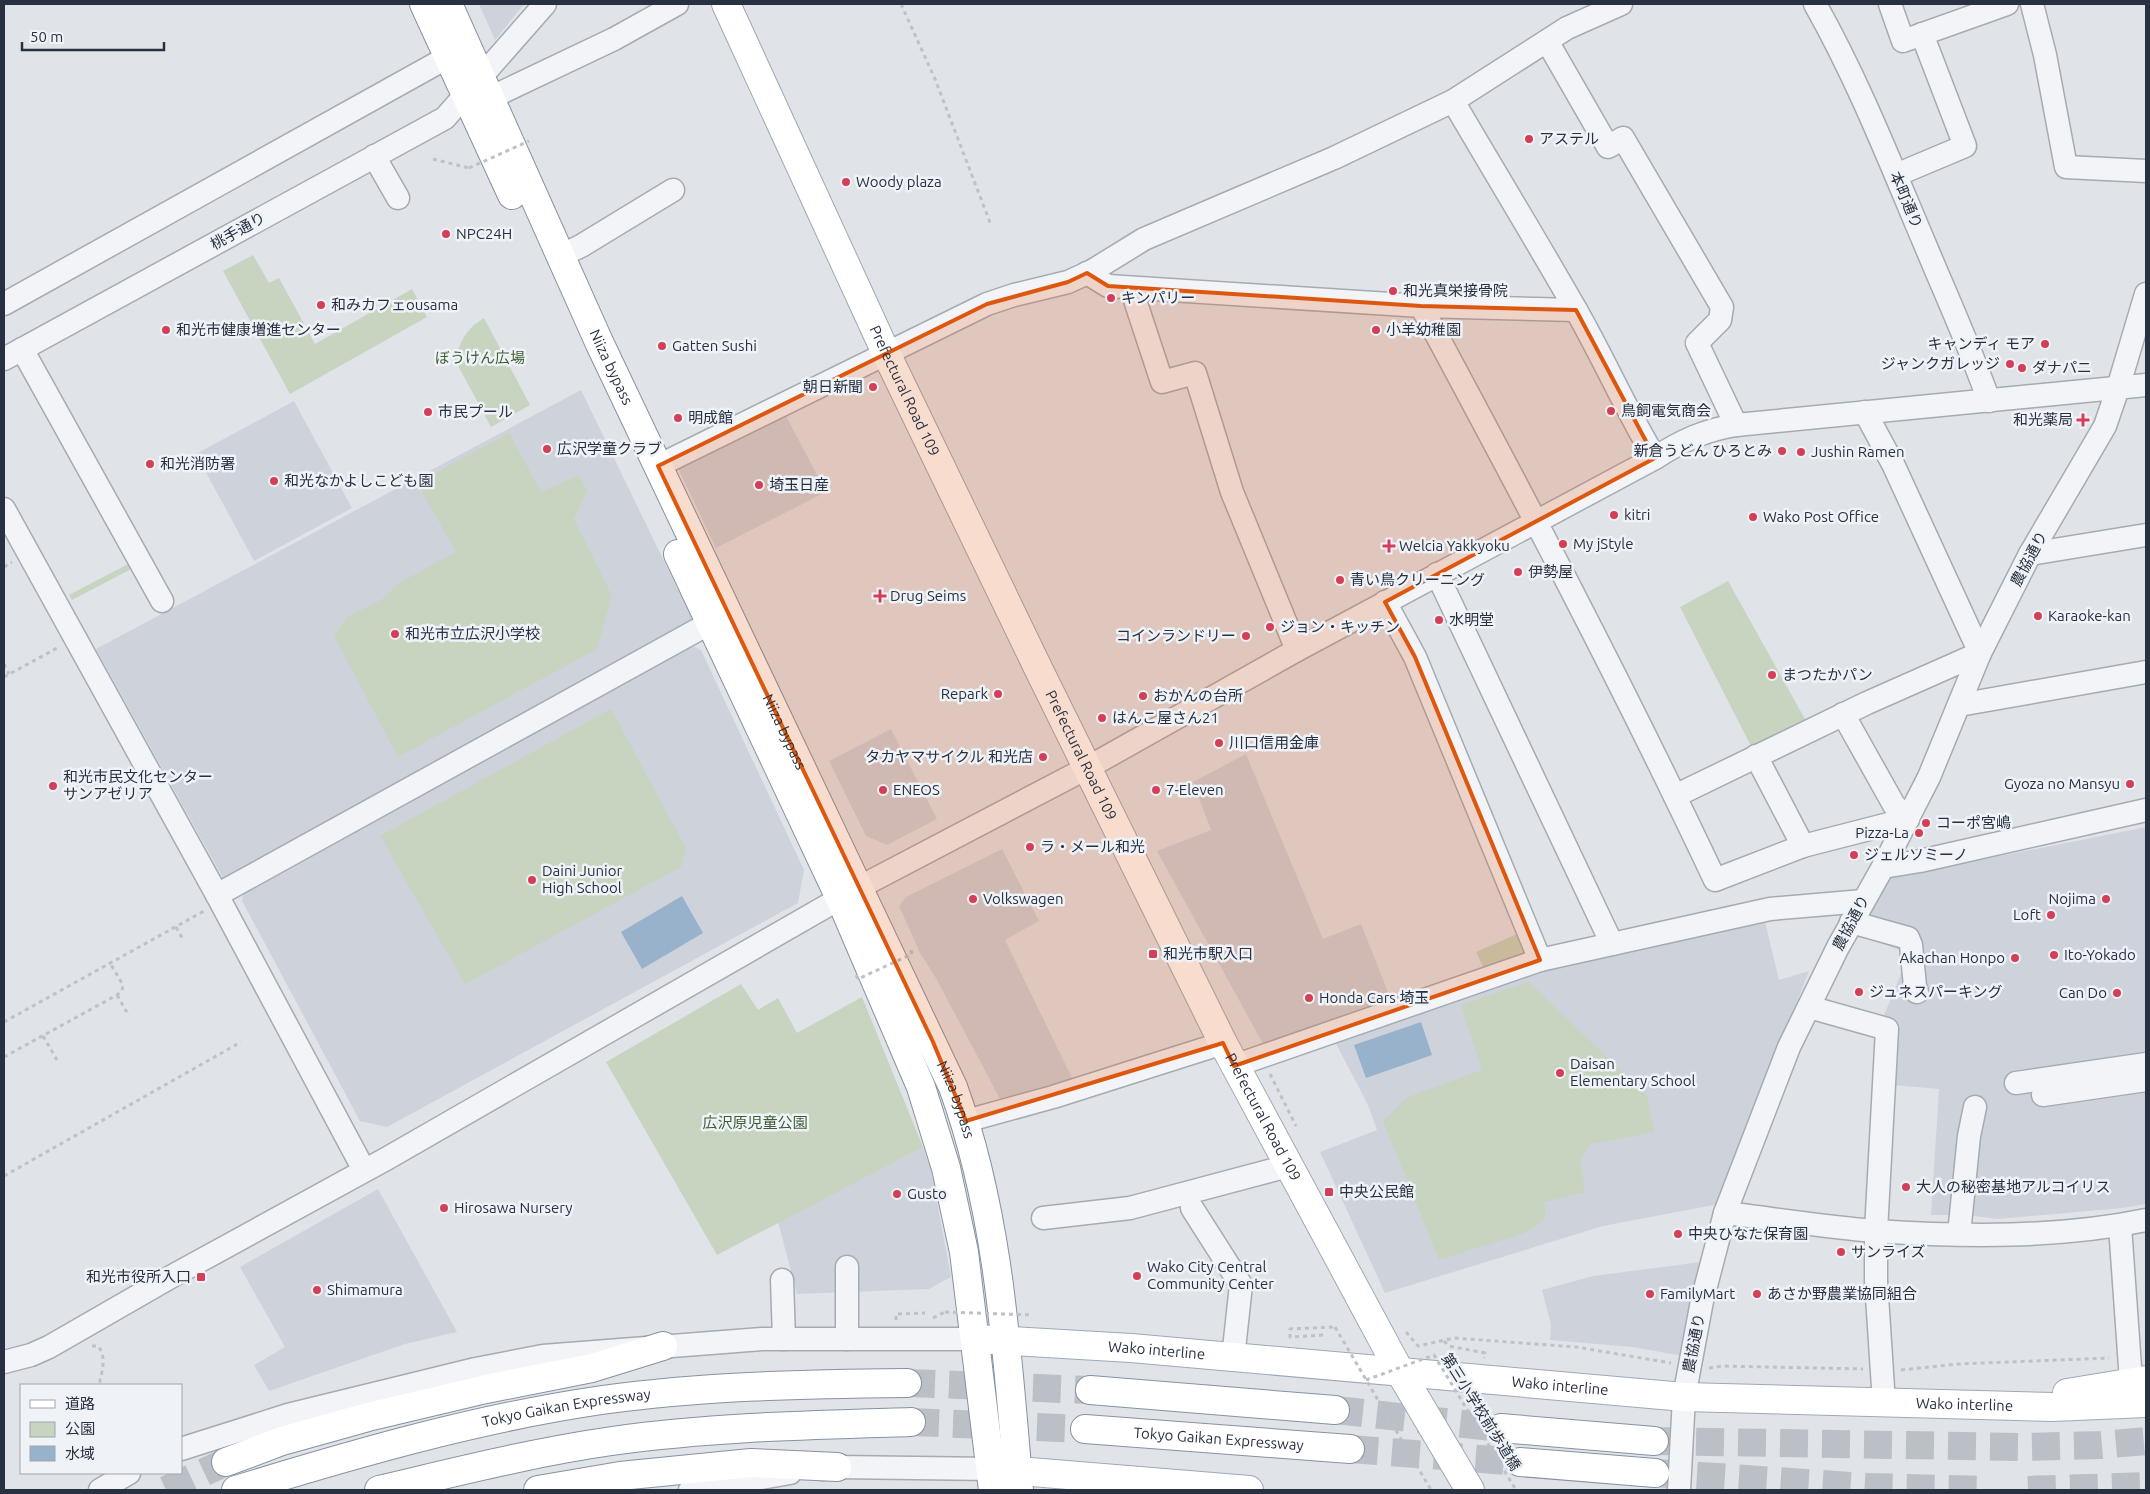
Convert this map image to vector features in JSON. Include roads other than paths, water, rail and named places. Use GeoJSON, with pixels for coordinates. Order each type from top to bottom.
{"type":"FeatureCollection","features":[{"type":"Feature","properties":{"kind":"main road","name":"Niiza bypass"},"geometry":{"type":"LineString","coordinates":[[424,4],[448,57],[479,90],[560,256],[658,466],[848,893],[936,1131],[946,1168],[964,1252],[992,1479]]}},
{"type":"Feature","properties":{"kind":"main road","name":"Niiza bypass"},"geometry":{"type":"LineString","coordinates":[[448,4],[479,90],[710,623],[848,893],[933,1042],[966,1121],[978,1168],[996,1261],[1018,1481]]}},
{"type":"Feature","properties":{"kind":"main road","name":"Prefectural Road 109"},"geometry":{"type":"LineString","coordinates":[[726,4],[886,355],[1228,1055],[1400,1372],[1470,1490]]}},
{"type":"Feature","properties":{"kind":"main road","name":"Wako interline"},"geometry":{"type":"LineString","coordinates":[[976,1339],[1131,1348],[1684,1396],[2053,1407],[2141,1388]]}},
{"type":"Feature","properties":{"kind":"main road"},"geometry":{"type":"LineString","coordinates":[[226,1462],[282,1441],[368,1417],[486,1389],[592,1368],[663,1346]]}},
{"type":"Feature","properties":{"kind":"main road","name":"Tokyo Gaikan Expressway"},"geometry":{"type":"LineString","coordinates":[[236,1490],[336,1460],[480,1422],[603,1400],[707,1390],[907,1383]]}},
{"type":"Feature","properties":{"kind":"main road"},"geometry":{"type":"LineString","coordinates":[[1090,1390],[1335,1410]]}},
{"type":"Feature","properties":{"kind":"main road"},"geometry":{"type":"LineString","coordinates":[[379,1490],[485,1465],[612,1441],[726,1429],[911,1422]]}},
{"type":"Feature","properties":{"kind":"main road"},"geometry":{"type":"LineString","coordinates":[[1501,1428],[1654,1441]]}},
{"type":"Feature","properties":{"kind":"main road","name":"Tokyo Gaikan Expressway"},"geometry":{"type":"LineString","coordinates":[[1085,1429],[1350,1449]]}},
{"type":"Feature","properties":{"kind":"main road"},"geometry":{"type":"LineString","coordinates":[[1520,1462],[1655,1473]]}},
{"type":"Feature","properties":{"kind":"main road"},"geometry":{"type":"LineString","coordinates":[[538,1490],[620,1476],[751,1463],[837,1467]]}},
{"type":"Feature","properties":{"kind":"main road"},"geometry":{"type":"LineString","coordinates":[[992,1479],[1249,1490]]}},
{"type":"Feature","properties":{"kind":"street","name":"桃手通り"},"geometry":{"type":"LineString","coordinates":[[13,354],[445,118],[479,90],[545,4]]}},
{"type":"Feature","properties":{"kind":"street"},"geometry":{"type":"LineString","coordinates":[[479,90],[614,39],[677,4]]}},
{"type":"Feature","properties":{"kind":"street"},"geometry":{"type":"LineString","coordinates":[[658,466],[987,304],[1014,295],[1068,282],[1087,273],[1144,239],[1334,158],[1453,101],[1582,20],[1621,4]]}},
{"type":"Feature","properties":{"kind":"street","name":"本町通り"},"geometry":{"type":"LineString","coordinates":[[1815,4],[1845,62],[1896,175],[1977,366],[1989,401]]}},
{"type":"Feature","properties":{"kind":"street"},"geometry":{"type":"LineString","coordinates":[[1890,4],[1903,41],[1998,5]]}},
{"type":"Feature","properties":{"kind":"street"},"geometry":{"type":"LineString","coordinates":[[2032,4],[2045,55],[2066,167],[2146,171]]}},
{"type":"Feature","properties":{"kind":"street"},"geometry":{"type":"LineString","coordinates":[[1896,175],[1965,146],[1922,34]]}},
{"type":"Feature","properties":{"kind":"street"},"geometry":{"type":"LineString","coordinates":[[1547,41],[1608,147],[1623,138],[1722,307],[1720,320],[1696,344],[1736,425]]}},
{"type":"Feature","properties":{"kind":"street"},"geometry":{"type":"LineString","coordinates":[[4,304],[448,57]]}},
{"type":"Feature","properties":{"kind":"street"},"geometry":{"type":"LineString","coordinates":[[1453,101],[1576,310],[1607,366],[1630,416],[1655,458]]}},
{"type":"Feature","properties":{"kind":"street"},"geometry":{"type":"LineString","coordinates":[[374,156],[398,198]]}},
{"type":"Feature","properties":{"kind":"street"},"geometry":{"type":"LineString","coordinates":[[560,256],[581,246],[673,190]]}},
{"type":"Feature","properties":{"kind":"street"},"geometry":{"type":"LineString","coordinates":[[1087,273],[1108,286],[1131,288],[1421,306],[1576,310]]}},
{"type":"Feature","properties":{"kind":"street"},"geometry":{"type":"LineString","coordinates":[[1131,288],[1162,382],[1195,373],[1232,492],[1297,650]]}},
{"type":"Feature","properties":{"kind":"street","name":"農協通り"},"geometry":{"type":"LineString","coordinates":[[1679,1490],[1684,1396],[1702,1301],[1725,1213],[1789,1047],[1852,922],[1883,867],[1929,777],[1980,654],[2030,554],[2105,426],[2146,294]]}},
{"type":"Feature","properties":{"kind":"street"},"geometry":{"type":"LineString","coordinates":[[1421,306],[1536,520],[1676,796],[1715,880],[1803,846],[1908,818]]}},
{"type":"Feature","properties":{"kind":"street"},"geometry":{"type":"LineString","coordinates":[[13,354],[162,601]]}},
{"type":"Feature","properties":{"kind":"street"},"geometry":{"type":"LineString","coordinates":[[4,1362],[31,1355],[64,1338],[364,1170],[848,893],[1087,768],[1297,650],[1536,520],[1655,458],[1679,442],[1704,432],[1736,425],[2146,385]]}},
{"type":"Feature","properties":{"kind":"street"},"geometry":{"type":"LineString","coordinates":[[1676,796],[1844,714],[1980,654],[1893,464],[1865,412]]}},
{"type":"Feature","properties":{"kind":"street"},"geometry":{"type":"LineString","coordinates":[[4,509],[219,898],[364,1170]]}},
{"type":"Feature","properties":{"kind":"street"},"geometry":{"type":"LineString","coordinates":[[2030,554],[2146,535]]}},
{"type":"Feature","properties":{"kind":"street"},"geometry":{"type":"LineString","coordinates":[[1438,574],[1612,944]]}},
{"type":"Feature","properties":{"kind":"street"},"geometry":{"type":"LineString","coordinates":[[1385,602],[1415,657],[1540,960]]}},
{"type":"Feature","properties":{"kind":"street"},"geometry":{"type":"LineString","coordinates":[[219,898],[710,623]]}},
{"type":"Feature","properties":{"kind":"street"},"geometry":{"type":"LineString","coordinates":[[1959,704],[2146,672]]}},
{"type":"Feature","properties":{"kind":"street"},"geometry":{"type":"LineString","coordinates":[[1844,714],[1894,805],[1908,818]]}},
{"type":"Feature","properties":{"kind":"street"},"geometry":{"type":"LineString","coordinates":[[1756,756],[1803,846]]}},
{"type":"Feature","properties":{"kind":"street"},"geometry":{"type":"LineString","coordinates":[[1883,867],[1920,861],[2146,810]]}},
{"type":"Feature","properties":{"kind":"street"},"geometry":{"type":"LineString","coordinates":[[966,1121],[1053,1097],[1228,1055],[1261,1057],[1540,960],[1770,909],[1863,901]]}},
{"type":"Feature","properties":{"kind":"street"},"geometry":{"type":"LineString","coordinates":[[1852,922],[1908,938],[1912,945],[1914,986],[1917,992]]}},
{"type":"Feature","properties":{"kind":"street"},"geometry":{"type":"LineString","coordinates":[[1809,1007],[1887,1029],[1876,1231],[1876,1281],[1884,1403]]}},
{"type":"Feature","properties":{"kind":"street"},"geometry":{"type":"LineString","coordinates":[[2016,1083],[2146,1064]]}},
{"type":"Feature","properties":{"kind":"street"},"geometry":{"type":"LineString","coordinates":[[2042,1096],[2146,1080]]}},
{"type":"Feature","properties":{"kind":"street"},"geometry":{"type":"LineString","coordinates":[[1959,1234],[1969,1136],[1975,1107]]}},
{"type":"Feature","properties":{"kind":"street"},"geometry":{"type":"LineString","coordinates":[[1043,1218],[1130,1208],[1288,1166]]}},
{"type":"Feature","properties":{"kind":"street"},"geometry":{"type":"LineString","coordinates":[[1192,1208],[1241,1285],[1233,1358]]}},
{"type":"Feature","properties":{"kind":"street"},"geometry":{"type":"LineString","coordinates":[[1725,1213],[1876,1231],[1959,1234],[2014,1234],[2120,1226],[2146,1220]]}},
{"type":"Feature","properties":{"kind":"street"},"geometry":{"type":"LineString","coordinates":[[2120,1226],[2141,1388]]}},
{"type":"Feature","properties":{"kind":"street"},"geometry":{"type":"LineString","coordinates":[[847,1267],[848,1339]]}},
{"type":"Feature","properties":{"kind":"street"},"geometry":{"type":"LineString","coordinates":[[782,1280],[784,1339]]}},
{"type":"Feature","properties":{"kind":"street"},"geometry":{"type":"LineString","coordinates":[[182,1449],[288,1415],[476,1369],[543,1356],[663,1346],[784,1339],[976,1339]]}},
{"type":"Feature","properties":{"kind":"street"},"geometry":{"type":"LineString","coordinates":[[690,1490],[754,1478],[837,1467],[992,1479]]}},
{"type":"Feature","properties":{"kind":"street"},"geometry":{"type":"LineString","coordinates":[[100,1490],[127,1474]]}},
{"type":"Feature","properties":{"kind":"water"},"geometry":{"type":"Polygon","coordinates":[[[682,896],[703,933],[642,969],[621,932],[682,896]]]}},
{"type":"Feature","properties":{"kind":"water"},"geometry":{"type":"Polygon","coordinates":[[[1421,1022],[1432,1055],[1366,1078],[1354,1045],[1421,1022]]]}},
{"type":"Feature","properties":{"kind":"tunnel"},"geometry":{"type":"LineString","coordinates":[[907,1383],[1090,1390]]}},
{"type":"Feature","properties":{"kind":"tunnel"},"geometry":{"type":"LineString","coordinates":[[1335,1410],[1501,1428]]}},
{"type":"Feature","properties":{"kind":"tunnel"},"geometry":{"type":"LineString","coordinates":[[911,1422],[1085,1429]]}},
{"type":"Feature","properties":{"kind":"tunnel"},"geometry":{"type":"LineString","coordinates":[[1654,1441],[2021,1447],[2101,1445],[2146,1441]]}},
{"type":"Feature","properties":{"kind":"tunnel"},"geometry":{"type":"LineString","coordinates":[[1350,1449],[1520,1462]]}},
{"type":"Feature","properties":{"kind":"tunnel"},"geometry":{"type":"LineString","coordinates":[[166,1490],[226,1462]]}},
{"type":"Feature","properties":{"kind":"tunnel"},"geometry":{"type":"LineString","coordinates":[[1655,1473],[1868,1487],[1988,1490]]}},
{"type":"Feature","properties":{"kind":"tunnel"},"geometry":{"type":"LineString","coordinates":[[2028,1490],[2146,1486]]}},
{"type":"Feature","properties":{"kind":"place","name":"アステル"},"geometry":{"type":"Point","coordinates":[1529,139]}},
{"type":"Feature","properties":{"kind":"place","name":"Woody plaza"},"geometry":{"type":"Point","coordinates":[846,182]}},
{"type":"Feature","properties":{"kind":"place","name":"NPC24H"},"geometry":{"type":"Point","coordinates":[446,234]}},
{"type":"Feature","properties":{"kind":"place","name":"和光真栄接骨院"},"geometry":{"type":"Point","coordinates":[1393,291]}},
{"type":"Feature","properties":{"kind":"place","name":"キンパリー"},"geometry":{"type":"Point","coordinates":[1111,298]}},
{"type":"Feature","properties":{"kind":"place","name":"和みカフェousama"},"geometry":{"type":"Point","coordinates":[321,305]}},
{"type":"Feature","properties":{"kind":"place","name":"和光市健康増進センター"},"geometry":{"type":"Point","coordinates":[166,330]}},
{"type":"Feature","properties":{"kind":"place","name":"小羊幼稚園"},"geometry":{"type":"Point","coordinates":[1376,330]}},
{"type":"Feature","properties":{"kind":"place","name":"キャンディ モア"},"geometry":{"type":"Point","coordinates":[2045,344]}},
{"type":"Feature","properties":{"kind":"place","name":"Gatten Sushi"},"geometry":{"type":"Point","coordinates":[662,346]}},
{"type":"Feature","properties":{"kind":"place","name":"ジャンクガレッジ"},"geometry":{"type":"Point","coordinates":[2010,364]}},
{"type":"Feature","properties":{"kind":"place","name":"ダナパニ"},"geometry":{"type":"Point","coordinates":[2022,368]}},
{"type":"Feature","properties":{"kind":"place","name":"朝日新聞"},"geometry":{"type":"Point","coordinates":[873,387]}},
{"type":"Feature","properties":{"kind":"place","name":"鳥飼電気商会"},"geometry":{"type":"Point","coordinates":[1611,411]}},
{"type":"Feature","properties":{"kind":"place","name":"市民プール"},"geometry":{"type":"Point","coordinates":[428,412]}},
{"type":"Feature","properties":{"kind":"place","name":"明成館"},"geometry":{"type":"Point","coordinates":[678,418]}},
{"type":"Feature","properties":{"kind":"place","name":"和光薬局"},"geometry":{"type":"Point","coordinates":[2083,420]}},
{"type":"Feature","properties":{"kind":"place","name":"広沢学童クラブ"},"geometry":{"type":"Point","coordinates":[547,449]}},
{"type":"Feature","properties":{"kind":"place","name":"新倉うどん ひろとみ"},"geometry":{"type":"Point","coordinates":[1782,451]}},
{"type":"Feature","properties":{"kind":"place","name":"Jushin Ramen"},"geometry":{"type":"Point","coordinates":[1801,452]}},
{"type":"Feature","properties":{"kind":"place","name":"和光消防署"},"geometry":{"type":"Point","coordinates":[150,464]}},
{"type":"Feature","properties":{"kind":"place","name":"和光なかよしこども園"},"geometry":{"type":"Point","coordinates":[274,481]}},
{"type":"Feature","properties":{"kind":"place","name":"埼玉日産"},"geometry":{"type":"Point","coordinates":[759,485]}},
{"type":"Feature","properties":{"kind":"place","name":"kitri"},"geometry":{"type":"Point","coordinates":[1614,515]}},
{"type":"Feature","properties":{"kind":"place","name":"Wako Post Office"},"geometry":{"type":"Point","coordinates":[1753,517]}},
{"type":"Feature","properties":{"kind":"place","name":"My jStyle"},"geometry":{"type":"Point","coordinates":[1563,544]}},
{"type":"Feature","properties":{"kind":"place","name":"Welcia Yakkyoku"},"geometry":{"type":"Point","coordinates":[1389,546]}},
{"type":"Feature","properties":{"kind":"place","name":"伊勢屋"},"geometry":{"type":"Point","coordinates":[1518,572]}},
{"type":"Feature","properties":{"kind":"place","name":"青い鳥クリーニング"},"geometry":{"type":"Point","coordinates":[1340,580]}},
{"type":"Feature","properties":{"kind":"place","name":"Drug Seims"},"geometry":{"type":"Point","coordinates":[880,596]}},
{"type":"Feature","properties":{"kind":"place","name":"Karaoke-kan"},"geometry":{"type":"Point","coordinates":[2038,616]}},
{"type":"Feature","properties":{"kind":"place","name":"水明堂"},"geometry":{"type":"Point","coordinates":[1439,620]}},
{"type":"Feature","properties":{"kind":"place","name":"ジョン・キッチン"},"geometry":{"type":"Point","coordinates":[1270,627]}},
{"type":"Feature","properties":{"kind":"place","name":"和光市立広沢小学校"},"geometry":{"type":"Point","coordinates":[395,634]}},
{"type":"Feature","properties":{"kind":"place","name":"コインランドリー"},"geometry":{"type":"Point","coordinates":[1246,636]}},
{"type":"Feature","properties":{"kind":"place","name":"まつたかパン"},"geometry":{"type":"Point","coordinates":[1772,675]}},
{"type":"Feature","properties":{"kind":"place","name":"Repark"},"geometry":{"type":"Point","coordinates":[998,694]}},
{"type":"Feature","properties":{"kind":"place","name":"おかんの台所"},"geometry":{"type":"Point","coordinates":[1143,696]}},
{"type":"Feature","properties":{"kind":"place","name":"はんこ屋さん21"},"geometry":{"type":"Point","coordinates":[1102,718]}},
{"type":"Feature","properties":{"kind":"place","name":"川口信用金庫"},"geometry":{"type":"Point","coordinates":[1219,743]}},
{"type":"Feature","properties":{"kind":"place","name":"タカヤマサイクル 和光店"},"geometry":{"type":"Point","coordinates":[1043,757]}},
{"type":"Feature","properties":{"kind":"place","name":"Gyoza no Mansyu"},"geometry":{"type":"Point","coordinates":[2130,784]}},
{"type":"Feature","properties":{"kind":"place","name":"和光市民文化センター サンアゼリア"},"geometry":{"type":"Point","coordinates":[53,786]}},
{"type":"Feature","properties":{"kind":"place","name":"ENEOS"},"geometry":{"type":"Point","coordinates":[883,790]}},
{"type":"Feature","properties":{"kind":"place","name":"7-Eleven"},"geometry":{"type":"Point","coordinates":[1156,790]}},
{"type":"Feature","properties":{"kind":"place","name":"コーポ宮嶋"},"geometry":{"type":"Point","coordinates":[1926,823]}},
{"type":"Feature","properties":{"kind":"place","name":"Pizza-La"},"geometry":{"type":"Point","coordinates":[1919,833]}},
{"type":"Feature","properties":{"kind":"place","name":"ラ・メール和光"},"geometry":{"type":"Point","coordinates":[1030,847]}},
{"type":"Feature","properties":{"kind":"place","name":"ジェルソミーノ"},"geometry":{"type":"Point","coordinates":[1854,855]}},
{"type":"Feature","properties":{"kind":"place","name":"Daini Junior High School"},"geometry":{"type":"Point","coordinates":[532,880]}},
{"type":"Feature","properties":{"kind":"place","name":"Volkswagen"},"geometry":{"type":"Point","coordinates":[973,899]}},
{"type":"Feature","properties":{"kind":"place","name":"Nojima"},"geometry":{"type":"Point","coordinates":[2106,899]}},
{"type":"Feature","properties":{"kind":"place","name":"Loft"},"geometry":{"type":"Point","coordinates":[2051,915]}},
{"type":"Feature","properties":{"kind":"place","name":"和光市駅入口"},"geometry":{"type":"Point","coordinates":[1153,954]}},
{"type":"Feature","properties":{"kind":"place","name":"Ito-Yokado"},"geometry":{"type":"Point","coordinates":[2054,955]}},
{"type":"Feature","properties":{"kind":"place","name":"Akachan Honpo"},"geometry":{"type":"Point","coordinates":[2015,958]}},
{"type":"Feature","properties":{"kind":"place","name":"ジュネスパーキング"},"geometry":{"type":"Point","coordinates":[1859,992]}},
{"type":"Feature","properties":{"kind":"place","name":"Can Do"},"geometry":{"type":"Point","coordinates":[2117,993]}},
{"type":"Feature","properties":{"kind":"place","name":"Honda Cars 埼玉"},"geometry":{"type":"Point","coordinates":[1309,998]}},
{"type":"Feature","properties":{"kind":"place","name":"Daisan Elementary School"},"geometry":{"type":"Point","coordinates":[1560,1073]}},
{"type":"Feature","properties":{"kind":"place","name":"大人の秘密基地アルコイリス"},"geometry":{"type":"Point","coordinates":[1906,1187]}},
{"type":"Feature","properties":{"kind":"place","name":"中央公民館"},"geometry":{"type":"Point","coordinates":[1329,1192]}},
{"type":"Feature","properties":{"kind":"place","name":"Gusto"},"geometry":{"type":"Point","coordinates":[897,1194]}},
{"type":"Feature","properties":{"kind":"place","name":"Hirosawa Nursery"},"geometry":{"type":"Point","coordinates":[444,1208]}},
{"type":"Feature","properties":{"kind":"place","name":"中央ひなた保育園"},"geometry":{"type":"Point","coordinates":[1678,1234]}},
{"type":"Feature","properties":{"kind":"place","name":"サンライズ"},"geometry":{"type":"Point","coordinates":[1841,1252]}},
{"type":"Feature","properties":{"kind":"place","name":"Wako City Central Community Center"},"geometry":{"type":"Point","coordinates":[1137,1276]}},
{"type":"Feature","properties":{"kind":"place","name":"和光市役所入口"},"geometry":{"type":"Point","coordinates":[201,1277]}},
{"type":"Feature","properties":{"kind":"place","name":"Shimamura"},"geometry":{"type":"Point","coordinates":[317,1290]}},
{"type":"Feature","properties":{"kind":"place","name":"FamilyMart"},"geometry":{"type":"Point","coordinates":[1650,1294]}},
{"type":"Feature","properties":{"kind":"place","name":"あさか野農業協同組合"},"geometry":{"type":"Point","coordinates":[1757,1294]}},
{"type":"Feature","properties":{"kind":"park label","name":"ぼうけん広場"},"geometry":{"type":"Point","coordinates":[480,358]}},
{"type":"Feature","properties":{"kind":"park label","name":"広沢原児童公園"},"geometry":{"type":"Point","coordinates":[755,1123]}}]}
